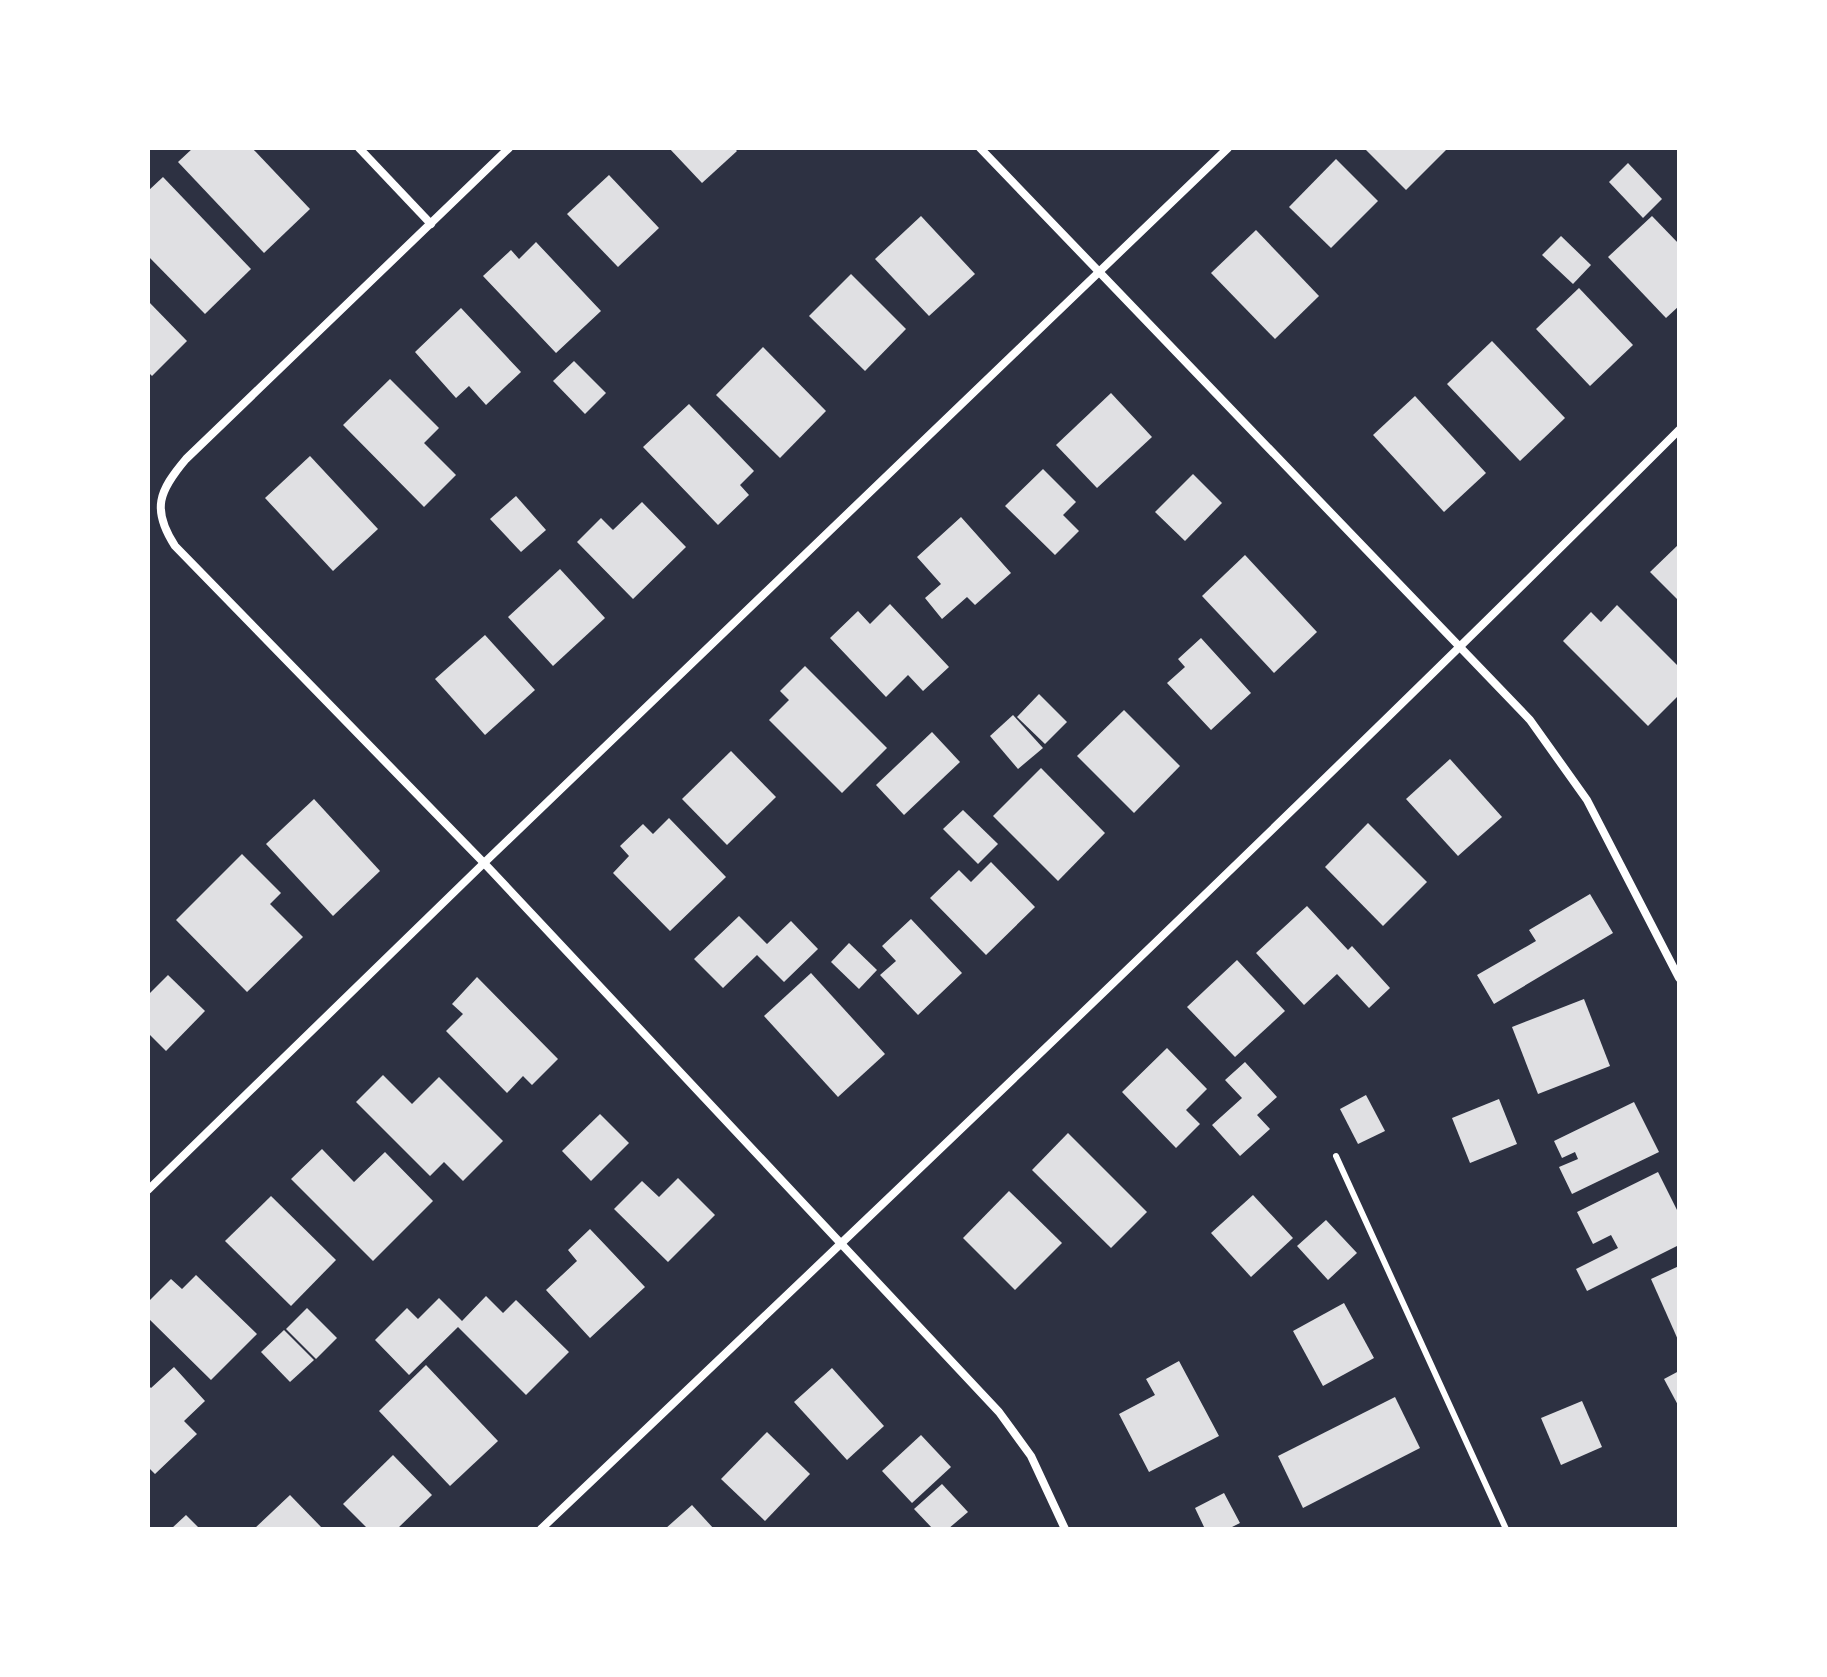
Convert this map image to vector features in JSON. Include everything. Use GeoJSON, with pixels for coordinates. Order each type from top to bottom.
{"type":"FeatureCollection","features":[{"type":"Feature","properties":{"kind":"street"},"geometry":{"type":"LineString","coordinates":[[359,148],[431,224]]}},
{"type":"Feature","properties":{"kind":"street"},"geometry":{"type":"LineString","coordinates":[[509,148],[186,459],[166,482],[160,502],[162,526],[175,546],[484,863],[999,1412],[1031,1456],[1065,1529]]}},
{"type":"Feature","properties":{"kind":"street"},"geometry":{"type":"LineString","coordinates":[[980,148],[1530,720],[1587,800],[1679,978]]}},
{"type":"Feature","properties":{"kind":"street"},"geometry":{"type":"LineString","coordinates":[[148,1190],[1228,148]]}},
{"type":"Feature","properties":{"kind":"street"},"geometry":{"type":"LineString","coordinates":[[541,1529],[1459,649],[1679,430]]}},
{"type":"Feature","properties":{"kind":"street"},"geometry":{"type":"LineString","coordinates":[[1669,958],[1679,954]]}},
{"type":"Feature","properties":{"kind":"lane"},"geometry":{"type":"LineString","coordinates":[[1336,1156],[1506,1529]]}},
{"type":"Feature","properties":{"kind":"building"},"geometry":{"type":"Polygon","coordinates":[[[193,148],[252,148],[310,209],[264,253],[178,162],[193,148]]]}},
{"type":"Feature","properties":{"kind":"building"},"geometry":{"type":"Polygon","coordinates":[[[669,148],[734,148],[737,151],[702,183],[669,148]]]}},
{"type":"Feature","properties":{"kind":"building"},"geometry":{"type":"Polygon","coordinates":[[[1364,148],[1448,148],[1406,190],[1364,148]]]}},
{"type":"Feature","properties":{"kind":"building"},"geometry":{"type":"Polygon","coordinates":[[[1336,159],[1378,201],[1331,248],[1289,207],[1336,159]]]}},
{"type":"Feature","properties":{"kind":"building"},"geometry":{"type":"Polygon","coordinates":[[[1628,163],[1662,199],[1643,218],[1609,182],[1628,163]]]}},
{"type":"Feature","properties":{"kind":"building"},"geometry":{"type":"Polygon","coordinates":[[[609,175],[659,228],[618,267],[567,214],[609,175]]]}},
{"type":"Feature","properties":{"kind":"building"},"geometry":{"type":"Polygon","coordinates":[[[163,177],[251,269],[205,314],[148,256],[148,191],[163,177]]]}},
{"type":"Feature","properties":{"kind":"building"},"geometry":{"type":"Polygon","coordinates":[[[921,216],[975,274],[929,316],[875,259],[921,216]]]}},
{"type":"Feature","properties":{"kind":"building"},"geometry":{"type":"Polygon","coordinates":[[[1652,216],[1679,244],[1679,306],[1666,318],[1608,257],[1652,216]]]}},
{"type":"Feature","properties":{"kind":"building"},"geometry":{"type":"Polygon","coordinates":[[[1256,230],[1319,296],[1275,339],[1211,273],[1256,230]]]}},
{"type":"Feature","properties":{"kind":"building"},"geometry":{"type":"Polygon","coordinates":[[[1561,236],[1591,265],[1573,284],[1542,255],[1561,236]]]}},
{"type":"Feature","properties":{"kind":"building"},"geometry":{"type":"Polygon","coordinates":[[[536,242],[601,311],[556,353],[483,276],[511,250],[519,259],[536,242]]]}},
{"type":"Feature","properties":{"kind":"building"},"geometry":{"type":"Polygon","coordinates":[[[851,274],[906,329],[865,371],[809,316],[851,274]]]}},
{"type":"Feature","properties":{"kind":"building"},"geometry":{"type":"Polygon","coordinates":[[[1579,288],[1633,345],[1590,386],[1536,329],[1579,288]]]}},
{"type":"Feature","properties":{"kind":"building"},"geometry":{"type":"Polygon","coordinates":[[[148,301],[187,341],[152,376],[148,372],[148,301]]]}},
{"type":"Feature","properties":{"kind":"building"},"geometry":{"type":"Polygon","coordinates":[[[461,308],[521,372],[486,405],[469,386],[456,398],[415,352],[461,308]]]}},
{"type":"Feature","properties":{"kind":"building"},"geometry":{"type":"Polygon","coordinates":[[[1492,341],[1565,418],[1520,461],[1447,384],[1492,341]]]}},
{"type":"Feature","properties":{"kind":"building"},"geometry":{"type":"Polygon","coordinates":[[[763,347],[826,411],[780,458],[716,395],[763,347]]]}},
{"type":"Feature","properties":{"kind":"building"},"geometry":{"type":"Polygon","coordinates":[[[574,361],[606,393],[585,414],[553,381],[574,361]]]}},
{"type":"Feature","properties":{"kind":"building"},"geometry":{"type":"Polygon","coordinates":[[[390,379],[439,428],[424,443],[456,475],[424,507],[343,425],[390,379]]]}},
{"type":"Feature","properties":{"kind":"building"},"geometry":{"type":"Polygon","coordinates":[[[1111,393],[1152,437],[1097,488],[1056,445],[1111,393]]]}},
{"type":"Feature","properties":{"kind":"building"},"geometry":{"type":"Polygon","coordinates":[[[1415,396],[1486,473],[1444,512],[1373,435],[1415,396]]]}},
{"type":"Feature","properties":{"kind":"building"},"geometry":{"type":"Polygon","coordinates":[[[689,404],[754,471],[740,485],[749,495],[718,525],[643,447],[689,404]]]}},
{"type":"Feature","properties":{"kind":"building"},"geometry":{"type":"Polygon","coordinates":[[[310,456],[378,529],[333,571],[265,498],[310,456]]]}},
{"type":"Feature","properties":{"kind":"building"},"geometry":{"type":"Polygon","coordinates":[[[1043,469],[1076,502],[1063,515],[1079,531],[1055,555],[1005,506],[1043,469]]]}},
{"type":"Feature","properties":{"kind":"building"},"geometry":{"type":"Polygon","coordinates":[[[1193,474],[1222,503],[1185,541],[1155,512],[1193,474]]]}},
{"type":"Feature","properties":{"kind":"building"},"geometry":{"type":"Polygon","coordinates":[[[516,496],[546,530],[521,552],[490,519],[516,496]]]}},
{"type":"Feature","properties":{"kind":"building"},"geometry":{"type":"Polygon","coordinates":[[[642,502],[686,547],[633,599],[577,542],[601,518],[613,530],[642,502]]]}},
{"type":"Feature","properties":{"kind":"building"},"geometry":{"type":"Polygon","coordinates":[[[961,517],[1011,573],[975,605],[967,597],[942,619],[925,598],[941,584],[917,557],[961,517]]]}},
{"type":"Feature","properties":{"kind":"building"},"geometry":{"type":"Polygon","coordinates":[[[1679,544],[1679,601],[1650,572],[1679,544]]]}},
{"type":"Feature","properties":{"kind":"building"},"geometry":{"type":"Polygon","coordinates":[[[1245,555],[1317,632],[1274,673],[1202,596],[1245,555]]]}},
{"type":"Feature","properties":{"kind":"building"},"geometry":{"type":"Polygon","coordinates":[[[560,569],[605,618],[553,666],[508,617],[560,569]]]}},
{"type":"Feature","properties":{"kind":"building"},"geometry":{"type":"Polygon","coordinates":[[[890,604],[949,667],[923,691],[908,675],[886,697],[830,638],[858,611],[870,624],[890,604]]]}},
{"type":"Feature","properties":{"kind":"building"},"geometry":{"type":"Polygon","coordinates":[[[1617,605],[1679,667],[1679,695],[1648,726],[1563,641],[1591,612],[1601,622],[1617,605]]]}},
{"type":"Feature","properties":{"kind":"building"},"geometry":{"type":"Polygon","coordinates":[[[485,635],[535,690],[485,735],[435,679],[485,635]]]}},
{"type":"Feature","properties":{"kind":"building"},"geometry":{"type":"Polygon","coordinates":[[[1201,638],[1251,693],[1211,730],[1167,683],[1185,667],[1178,659],[1201,638]]]}},
{"type":"Feature","properties":{"kind":"building"},"geometry":{"type":"Polygon","coordinates":[[[805,666],[887,748],[842,793],[769,720],[789,700],[780,691],[805,666]]]}},
{"type":"Feature","properties":{"kind":"building"},"geometry":{"type":"Polygon","coordinates":[[[1039,694],[1067,722],[1045,744],[1017,717],[1039,694]]]}},
{"type":"Feature","properties":{"kind":"building"},"geometry":{"type":"Polygon","coordinates":[[[1124,710],[1180,766],[1134,813],[1077,756],[1124,710]]]}},
{"type":"Feature","properties":{"kind":"building"},"geometry":{"type":"Polygon","coordinates":[[[1013,715],[1043,748],[1018,769],[990,736],[1013,715]]]}},
{"type":"Feature","properties":{"kind":"building"},"geometry":{"type":"Polygon","coordinates":[[[932,732],[960,762],[904,815],[876,785],[932,732]]]}},
{"type":"Feature","properties":{"kind":"building"},"geometry":{"type":"Polygon","coordinates":[[[731,751],[776,797],[727,845],[682,799],[731,751]]]}},
{"type":"Feature","properties":{"kind":"building"},"geometry":{"type":"Polygon","coordinates":[[[1450,759],[1502,817],[1458,856],[1406,799],[1450,759]]]}},
{"type":"Feature","properties":{"kind":"building"},"geometry":{"type":"Polygon","coordinates":[[[1041,768],[1105,833],[1058,881],[993,816],[1041,768]]]}},
{"type":"Feature","properties":{"kind":"building"},"geometry":{"type":"Polygon","coordinates":[[[314,799],[380,871],[333,916],[266,844],[314,799]]]}},
{"type":"Feature","properties":{"kind":"building"},"geometry":{"type":"Polygon","coordinates":[[[963,810],[998,844],[978,864],[943,829],[963,810]]]}},
{"type":"Feature","properties":{"kind":"building"},"geometry":{"type":"Polygon","coordinates":[[[669,818],[726,877],[670,931],[613,873],[629,856],[620,846],[643,824],[653,834],[669,818]]]}},
{"type":"Feature","properties":{"kind":"building"},"geometry":{"type":"Polygon","coordinates":[[[1368,823],[1427,882],[1383,926],[1325,867],[1368,823]]]}},
{"type":"Feature","properties":{"kind":"building"},"geometry":{"type":"Polygon","coordinates":[[[242,854],[281,893],[270,904],[303,937],[247,992],[176,920],[242,854]]]}},
{"type":"Feature","properties":{"kind":"building"},"geometry":{"type":"Polygon","coordinates":[[[991,862],[1035,907],[986,955],[930,898],[959,870],[971,882],[991,862]]]}},
{"type":"Feature","properties":{"kind":"building"},"geometry":{"type":"Polygon","coordinates":[[[1590,894],[1613,933],[1494,1004],[1477,975],[1536,941],[1529,930],[1590,894]]]}},
{"type":"Feature","properties":{"kind":"building"},"geometry":{"type":"Polygon","coordinates":[[[1307,906],[1348,950],[1352,946],[1390,988],[1369,1008],[1337,974],[1304,1005],[1256,953],[1307,906]]]}},
{"type":"Feature","properties":{"kind":"building"},"geometry":{"type":"Polygon","coordinates":[[[739,916],[767,944],[791,921],[818,949],[784,982],[757,955],[723,988],[694,959],[739,916]]]}},
{"type":"Feature","properties":{"kind":"building"},"geometry":{"type":"Polygon","coordinates":[[[911,919],[962,973],[918,1015],[880,975],[896,961],[882,946],[911,919]]]}},
{"type":"Feature","properties":{"kind":"building"},"geometry":{"type":"Polygon","coordinates":[[[849,943],[877,970],[859,989],[831,962],[849,943]]]}},
{"type":"Feature","properties":{"kind":"building"},"geometry":{"type":"Polygon","coordinates":[[[1237,960],[1285,1011],[1235,1057],[1187,1007],[1237,960]]]}},
{"type":"Feature","properties":{"kind":"building"},"geometry":{"type":"Polygon","coordinates":[[[811,973],[885,1054],[838,1097],[764,1016],[811,973]]]}},
{"type":"Feature","properties":{"kind":"building"},"geometry":{"type":"Polygon","coordinates":[[[168,975],[205,1011],[166,1051],[148,1033],[148,995],[168,975]]]}},
{"type":"Feature","properties":{"kind":"building"},"geometry":{"type":"Polygon","coordinates":[[[477,977],[558,1059],[532,1085],[523,1076],[507,1093],[446,1031],[463,1014],[452,1004],[477,977]]]}},
{"type":"Feature","properties":{"kind":"building"},"geometry":{"type":"Polygon","coordinates":[[[1584,999],[1610,1066],[1538,1094],[1512,1027],[1584,999]]]}},
{"type":"Feature","properties":{"kind":"building"},"geometry":{"type":"Polygon","coordinates":[[[1167,1048],[1207,1089],[1186,1110],[1200,1124],[1176,1148],[1122,1092],[1167,1048]]]}},
{"type":"Feature","properties":{"kind":"building"},"geometry":{"type":"Polygon","coordinates":[[[1245,1062],[1277,1097],[1257,1115],[1270,1129],[1240,1156],[1212,1125],[1242,1098],[1225,1080],[1245,1062]]]}},
{"type":"Feature","properties":{"kind":"building"},"geometry":{"type":"Polygon","coordinates":[[[383,1075],[412,1104],[439,1077],[503,1141],[463,1181],[444,1162],[430,1176],[356,1102],[383,1075]]]}},
{"type":"Feature","properties":{"kind":"building"},"geometry":{"type":"Polygon","coordinates":[[[1366,1095],[1385,1131],[1358,1144],[1340,1109],[1366,1095]]]}},
{"type":"Feature","properties":{"kind":"building"},"geometry":{"type":"Polygon","coordinates":[[[1499,1099],[1517,1144],[1470,1163],[1452,1118],[1499,1099]]]}},
{"type":"Feature","properties":{"kind":"building"},"geometry":{"type":"Polygon","coordinates":[[[1634,1102],[1659,1152],[1572,1194],[1559,1167],[1578,1159],[1575,1152],[1562,1158],[1554,1141],[1634,1102]]]}},
{"type":"Feature","properties":{"kind":"building"},"geometry":{"type":"Polygon","coordinates":[[[600,1114],[629,1143],[591,1181],[562,1151],[600,1114]]]}},
{"type":"Feature","properties":{"kind":"building"},"geometry":{"type":"Polygon","coordinates":[[[1068,1133],[1147,1212],[1111,1248],[1032,1170],[1068,1133]]]}},
{"type":"Feature","properties":{"kind":"building"},"geometry":{"type":"Polygon","coordinates":[[[322,1149],[354,1182],[385,1152],[433,1201],[373,1261],[291,1179],[322,1149]]]}},
{"type":"Feature","properties":{"kind":"building"},"geometry":{"type":"Polygon","coordinates":[[[1658,1172],[1679,1214],[1679,1245],[1587,1291],[1576,1269],[1618,1248],[1611,1235],[1593,1244],[1577,1212],[1658,1172]]]}},
{"type":"Feature","properties":{"kind":"building"},"geometry":{"type":"Polygon","coordinates":[[[678,1178],[715,1215],[668,1262],[614,1209],[642,1181],[659,1197],[678,1178]]]}},
{"type":"Feature","properties":{"kind":"building"},"geometry":{"type":"Polygon","coordinates":[[[1009,1191],[1062,1243],[1015,1290],[963,1238],[1009,1191]]]}},
{"type":"Feature","properties":{"kind":"building"},"geometry":{"type":"Polygon","coordinates":[[[1253,1195],[1293,1238],[1251,1277],[1211,1233],[1253,1195]]]}},
{"type":"Feature","properties":{"kind":"building"},"geometry":{"type":"Polygon","coordinates":[[[271,1196],[336,1260],[291,1306],[225,1241],[271,1196]]]}},
{"type":"Feature","properties":{"kind":"building"},"geometry":{"type":"Polygon","coordinates":[[[1326,1220],[1357,1253],[1328,1280],[1297,1246],[1326,1220]]]}},
{"type":"Feature","properties":{"kind":"building"},"geometry":{"type":"Polygon","coordinates":[[[590,1229],[645,1287],[590,1338],[546,1290],[577,1261],[568,1250],[590,1229]]]}},
{"type":"Feature","properties":{"kind":"building"},"geometry":{"type":"Polygon","coordinates":[[[1679,1266],[1679,1342],[1651,1279],[1679,1266]]]}},
{"type":"Feature","properties":{"kind":"building"},"geometry":{"type":"Polygon","coordinates":[[[196,1275],[257,1334],[211,1380],[148,1318],[148,1302],[171,1279],[182,1289],[196,1275]]]}},
{"type":"Feature","properties":{"kind":"building"},"geometry":{"type":"Polygon","coordinates":[[[486,1296],[503,1313],[516,1300],[569,1352],[526,1395],[458,1327],[409,1375],[375,1340],[407,1308],[418,1319],[439,1298],[462,1321],[486,1296]]]}},
{"type":"Feature","properties":{"kind":"building"},"geometry":{"type":"Polygon","coordinates":[[[1344,1303],[1374,1358],[1323,1386],[1293,1331],[1344,1303]]]}},
{"type":"Feature","properties":{"kind":"building"},"geometry":{"type":"Polygon","coordinates":[[[307,1308],[337,1338],[316,1359],[286,1329],[307,1308]]]}},
{"type":"Feature","properties":{"kind":"building"},"geometry":{"type":"Polygon","coordinates":[[[284,1330],[314,1360],[290,1382],[261,1352],[284,1330]]]}},
{"type":"Feature","properties":{"kind":"building"},"geometry":{"type":"Polygon","coordinates":[[[1179,1361],[1219,1436],[1149,1472],[1119,1414],[1155,1395],[1146,1379],[1179,1361]]]}},
{"type":"Feature","properties":{"kind":"building"},"geometry":{"type":"Polygon","coordinates":[[[426,1365],[498,1441],[450,1486],[379,1411],[426,1365]]]}},
{"type":"Feature","properties":{"kind":"building"},"geometry":{"type":"Polygon","coordinates":[[[174,1367],[205,1401],[184,1421],[197,1434],[155,1474],[148,1467],[148,1385],[151,1388],[174,1367]]]}},
{"type":"Feature","properties":{"kind":"building"},"geometry":{"type":"Polygon","coordinates":[[[832,1368],[884,1426],[847,1460],[794,1402],[832,1368]]]}},
{"type":"Feature","properties":{"kind":"building"},"geometry":{"type":"Polygon","coordinates":[[[1679,1371],[1679,1407],[1664,1379],[1679,1371]]]}},
{"type":"Feature","properties":{"kind":"building"},"geometry":{"type":"Polygon","coordinates":[[[1395,1397],[1420,1448],[1303,1508],[1278,1456],[1395,1397]]]}},
{"type":"Feature","properties":{"kind":"building"},"geometry":{"type":"Polygon","coordinates":[[[1582,1401],[1602,1447],[1561,1465],[1541,1418],[1582,1401]]]}},
{"type":"Feature","properties":{"kind":"building"},"geometry":{"type":"Polygon","coordinates":[[[767,1432],[810,1474],[765,1521],[721,1479],[767,1432]]]}},
{"type":"Feature","properties":{"kind":"building"},"geometry":{"type":"Polygon","coordinates":[[[921,1435],[951,1467],[912,1503],[882,1471],[921,1435]]]}},
{"type":"Feature","properties":{"kind":"building"},"geometry":{"type":"Polygon","coordinates":[[[393,1455],[432,1495],[397,1529],[368,1529],[343,1504],[393,1455]]]}},
{"type":"Feature","properties":{"kind":"building"},"geometry":{"type":"Polygon","coordinates":[[[942,1484],[968,1512],[948,1529],[933,1529],[914,1509],[942,1484]]]}},
{"type":"Feature","properties":{"kind":"building"},"geometry":{"type":"Polygon","coordinates":[[[1224,1493],[1240,1523],[1228,1529],[1205,1529],[1195,1508],[1224,1493]]]}},
{"type":"Feature","properties":{"kind":"building"},"geometry":{"type":"Polygon","coordinates":[[[290,1495],[323,1529],[254,1529],[290,1495]]]}},
{"type":"Feature","properties":{"kind":"building"},"geometry":{"type":"Polygon","coordinates":[[[692,1505],[714,1529],[665,1529],[692,1505]]]}},
{"type":"Feature","properties":{"kind":"building"},"geometry":{"type":"Polygon","coordinates":[[[186,1515],[200,1529],[171,1529],[186,1515]]]}}]}
